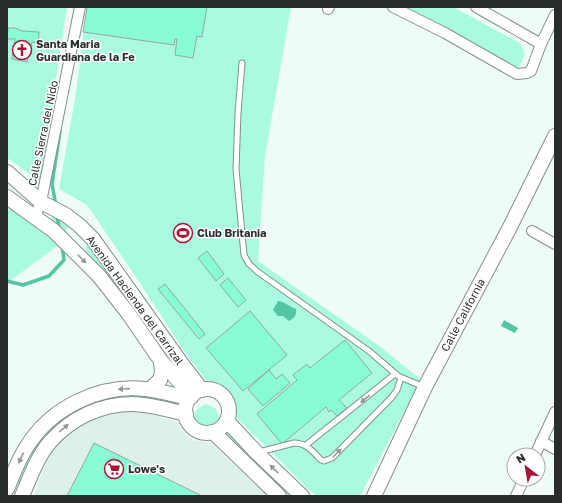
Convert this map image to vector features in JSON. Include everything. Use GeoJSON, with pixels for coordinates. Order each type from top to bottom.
{"type":"FeatureCollection","features":[{"type":"Feature","properties":{"kind":"street","name":"Calle Sierra del Nido"},"geometry":{"type":"LineString","coordinates":[[35,217],[40,202],[80,7]]}},
{"type":"Feature","properties":{"kind":"street"},"geometry":{"type":"LineString","coordinates":[[394,7],[517,74],[527,73],[531,70],[541,44],[555,15]]}},
{"type":"Feature","properties":{"kind":"street"},"geometry":{"type":"LineString","coordinates":[[476,7],[541,44]]}},
{"type":"Feature","properties":{"kind":"street","name":"Calle California"},"geometry":{"type":"LineString","coordinates":[[374,496],[425,387],[510,227],[555,136]]}},
{"type":"Feature","properties":{"kind":"street","name":"Avenida Hacienda del Carrizal"},"geometry":{"type":"LineString","coordinates":[[7,172],[40,202],[66,215],[93,239],[184,367],[194,395]]}},
{"type":"Feature","properties":{"kind":"street","name":"Avenida Hacienda del Carrizal"},"geometry":{"type":"LineString","coordinates":[[7,197],[54,232],[99,276],[128,313],[161,362],[194,395]]}},
{"type":"Feature","properties":{"kind":"street"},"geometry":{"type":"LineString","coordinates":[[66,243],[80,226]]}},
{"type":"Feature","properties":{"kind":"street"},"geometry":{"type":"LineString","coordinates":[[532,231],[555,244]]}},
{"type":"Feature","properties":{"kind":"street"},"geometry":{"type":"LineString","coordinates":[[150,389],[160,380],[162,372],[161,362]]}},
{"type":"Feature","properties":{"kind":"street"},"geometry":{"type":"LineString","coordinates":[[186,414],[155,406],[133,404],[110,406],[85,415],[67,425],[50,442],[38,461],[22,495],[7,488],[26,448],[41,427],[70,405],[104,391],[122,388],[150,389],[194,395]]}},
{"type":"Feature","properties":{"kind":"street"},"geometry":{"type":"LineString","coordinates":[[209,389],[216,391],[226,400],[229,407],[229,414],[227,420],[219,429],[213,432],[199,431],[188,421],[186,414],[187,403],[194,395],[209,389]]}},
{"type":"Feature","properties":{"kind":"street"},"geometry":{"type":"LineString","coordinates":[[538,447],[541,441],[551,430],[555,412]]}},
{"type":"Feature","properties":{"kind":"street"},"geometry":{"type":"LineString","coordinates":[[227,420],[256,452],[302,496]]}},
{"type":"Feature","properties":{"kind":"street"},"geometry":{"type":"LineString","coordinates":[[213,432],[279,496]]}},
{"type":"Feature","properties":{"kind":"street"},"geometry":{"type":"LineString","coordinates":[[541,441],[555,449]]}},
{"type":"Feature","properties":{"kind":"lane"},"geometry":{"type":"LineString","coordinates":[[242,63],[236,169],[244,255],[246,260],[258,272],[369,351],[395,374],[401,378],[425,387]]}},
{"type":"Feature","properties":{"kind":"lane"},"geometry":{"type":"LineString","coordinates":[[306,445],[395,374]]}},
{"type":"Feature","properties":{"kind":"lane"},"geometry":{"type":"LineString","coordinates":[[256,452],[294,443],[306,445],[321,460],[324,461],[332,458],[392,397],[397,390],[401,378]]}},
{"type":"Feature","properties":{"kind":"shaded area"},"geometry":{"type":"Polygon","coordinates":[[[7,7],[67,7],[40,181],[7,158],[7,7]]]}},
{"type":"Feature","properties":{"kind":"shaded area","name":"Club Britania"},"geometry":{"type":"Polygon","coordinates":[[[87,7],[291,7],[265,156],[258,261],[382,348],[421,380],[360,496],[317,496],[308,489],[237,418],[190,360],[87,205],[59,189],[75,99],[87,7]]]}},
{"type":"Feature","properties":{"kind":"shaded area"},"geometry":{"type":"Polygon","coordinates":[[[406,7],[453,7],[520,43],[525,54],[519,67],[515,67],[468,39],[406,7]]]}},
{"type":"Feature","properties":{"kind":"shaded area"},"geometry":{"type":"Polygon","coordinates":[[[7,194],[67,239],[7,283],[7,194]]]}},
{"type":"Feature","properties":{"kind":"shaded area"},"geometry":{"type":"Polygon","coordinates":[[[57,210],[72,221],[65,232],[51,219],[57,210]]]}},
{"type":"Feature","properties":{"kind":"shaded area"},"geometry":{"type":"Polygon","coordinates":[[[92,242],[193,384],[187,388],[116,285],[85,250],[86,246],[92,242]]]}},
{"type":"Feature","properties":{"kind":"shaded area"},"geometry":{"type":"Polygon","coordinates":[[[278,301],[296,309],[296,315],[294,318],[289,321],[283,316],[278,316],[273,310],[278,301]]]}},
{"type":"Feature","properties":{"kind":"shaded area"},"geometry":{"type":"Polygon","coordinates":[[[504,320],[518,328],[515,333],[501,326],[504,320]]]}},
{"type":"Feature","properties":{"kind":"shaded area"},"geometry":{"type":"Polygon","coordinates":[[[143,394],[175,401],[178,404],[176,407],[75,414],[20,484],[14,482],[24,461],[52,423],[92,400],[143,394]]]}},
{"type":"Feature","properties":{"kind":"shaded area"},"geometry":{"type":"Polygon","coordinates":[[[206,404],[216,409],[220,420],[216,426],[208,431],[198,426],[194,418],[196,410],[206,404]]]}},
{"type":"Feature","properties":{"kind":"shaded area"},"geometry":{"type":"Polygon","coordinates":[[[131,411],[146,413],[177,422],[184,434],[192,440],[212,443],[267,496],[34,496],[43,470],[54,447],[71,432],[90,420],[114,413],[131,411]]]}},
{"type":"Feature","properties":{"kind":"shaded area"},"geometry":{"type":"Polygon","coordinates":[[[224,427],[296,496],[283,496],[218,433],[224,427]]]}},
{"type":"Feature","properties":{"kind":"building"},"geometry":{"type":"Polygon","coordinates":[[[87,7],[207,7],[202,37],[197,36],[193,58],[175,55],[177,39],[175,39],[174,45],[83,32],[87,7]]]}},
{"type":"Feature","properties":{"kind":"building","name":"Santa Maria Guardiana de la Fe"},"geometry":{"type":"Polygon","coordinates":[[[8,28],[39,32],[38,43],[32,42],[27,62],[12,59],[15,39],[7,39],[8,28]]]}},
{"type":"Feature","properties":{"kind":"building"},"geometry":{"type":"Polygon","coordinates":[[[207,251],[224,274],[216,281],[198,258],[207,251]]]}},
{"type":"Feature","properties":{"kind":"building"},"geometry":{"type":"Polygon","coordinates":[[[228,278],[246,300],[238,307],[220,285],[228,278]]]}},
{"type":"Feature","properties":{"kind":"building"},"geometry":{"type":"Polygon","coordinates":[[[165,284],[205,334],[199,339],[158,289],[165,284]]]}},
{"type":"Feature","properties":{"kind":"building"},"geometry":{"type":"Polygon","coordinates":[[[250,311],[287,355],[243,391],[206,348],[250,311]]]}},
{"type":"Feature","properties":{"kind":"building"},"geometry":{"type":"Polygon","coordinates":[[[345,340],[372,373],[339,400],[347,408],[337,416],[331,410],[329,412],[326,407],[282,444],[257,414],[297,380],[293,375],[307,364],[310,368],[345,340]]]}},
{"type":"Feature","properties":{"kind":"building"},"geometry":{"type":"Polygon","coordinates":[[[269,370],[276,379],[282,374],[290,383],[263,406],[248,389],[269,370]]]}},
{"type":"Feature","properties":{"kind":"building","name":"Lowe's"},"geometry":{"type":"Polygon","coordinates":[[[94,443],[202,496],[67,496],[94,443]]]}},
{"type":"Feature","properties":{"kind":"waterway"},"geometry":{"type":"LineString","coordinates":[[56,206],[52,184],[60,131]]}},
{"type":"Feature","properties":{"kind":"waterway"},"geometry":{"type":"LineString","coordinates":[[57,214],[59,229]]}},
{"type":"Feature","properties":{"kind":"waterway"},"geometry":{"type":"LineString","coordinates":[[7,281],[23,285],[49,276],[64,260],[62,245]]}},
{"type":"Feature","properties":{"kind":"place","name":"Santa Maria Guardiana de la Fe"},"geometry":{"type":"Point","coordinates":[22,50]}},
{"type":"Feature","properties":{"kind":"place","name":"Club Britania"},"geometry":{"type":"Point","coordinates":[183,233]}},
{"type":"Feature","properties":{"kind":"place","name":"Lowe's"},"geometry":{"type":"Point","coordinates":[114,469]}}]}
